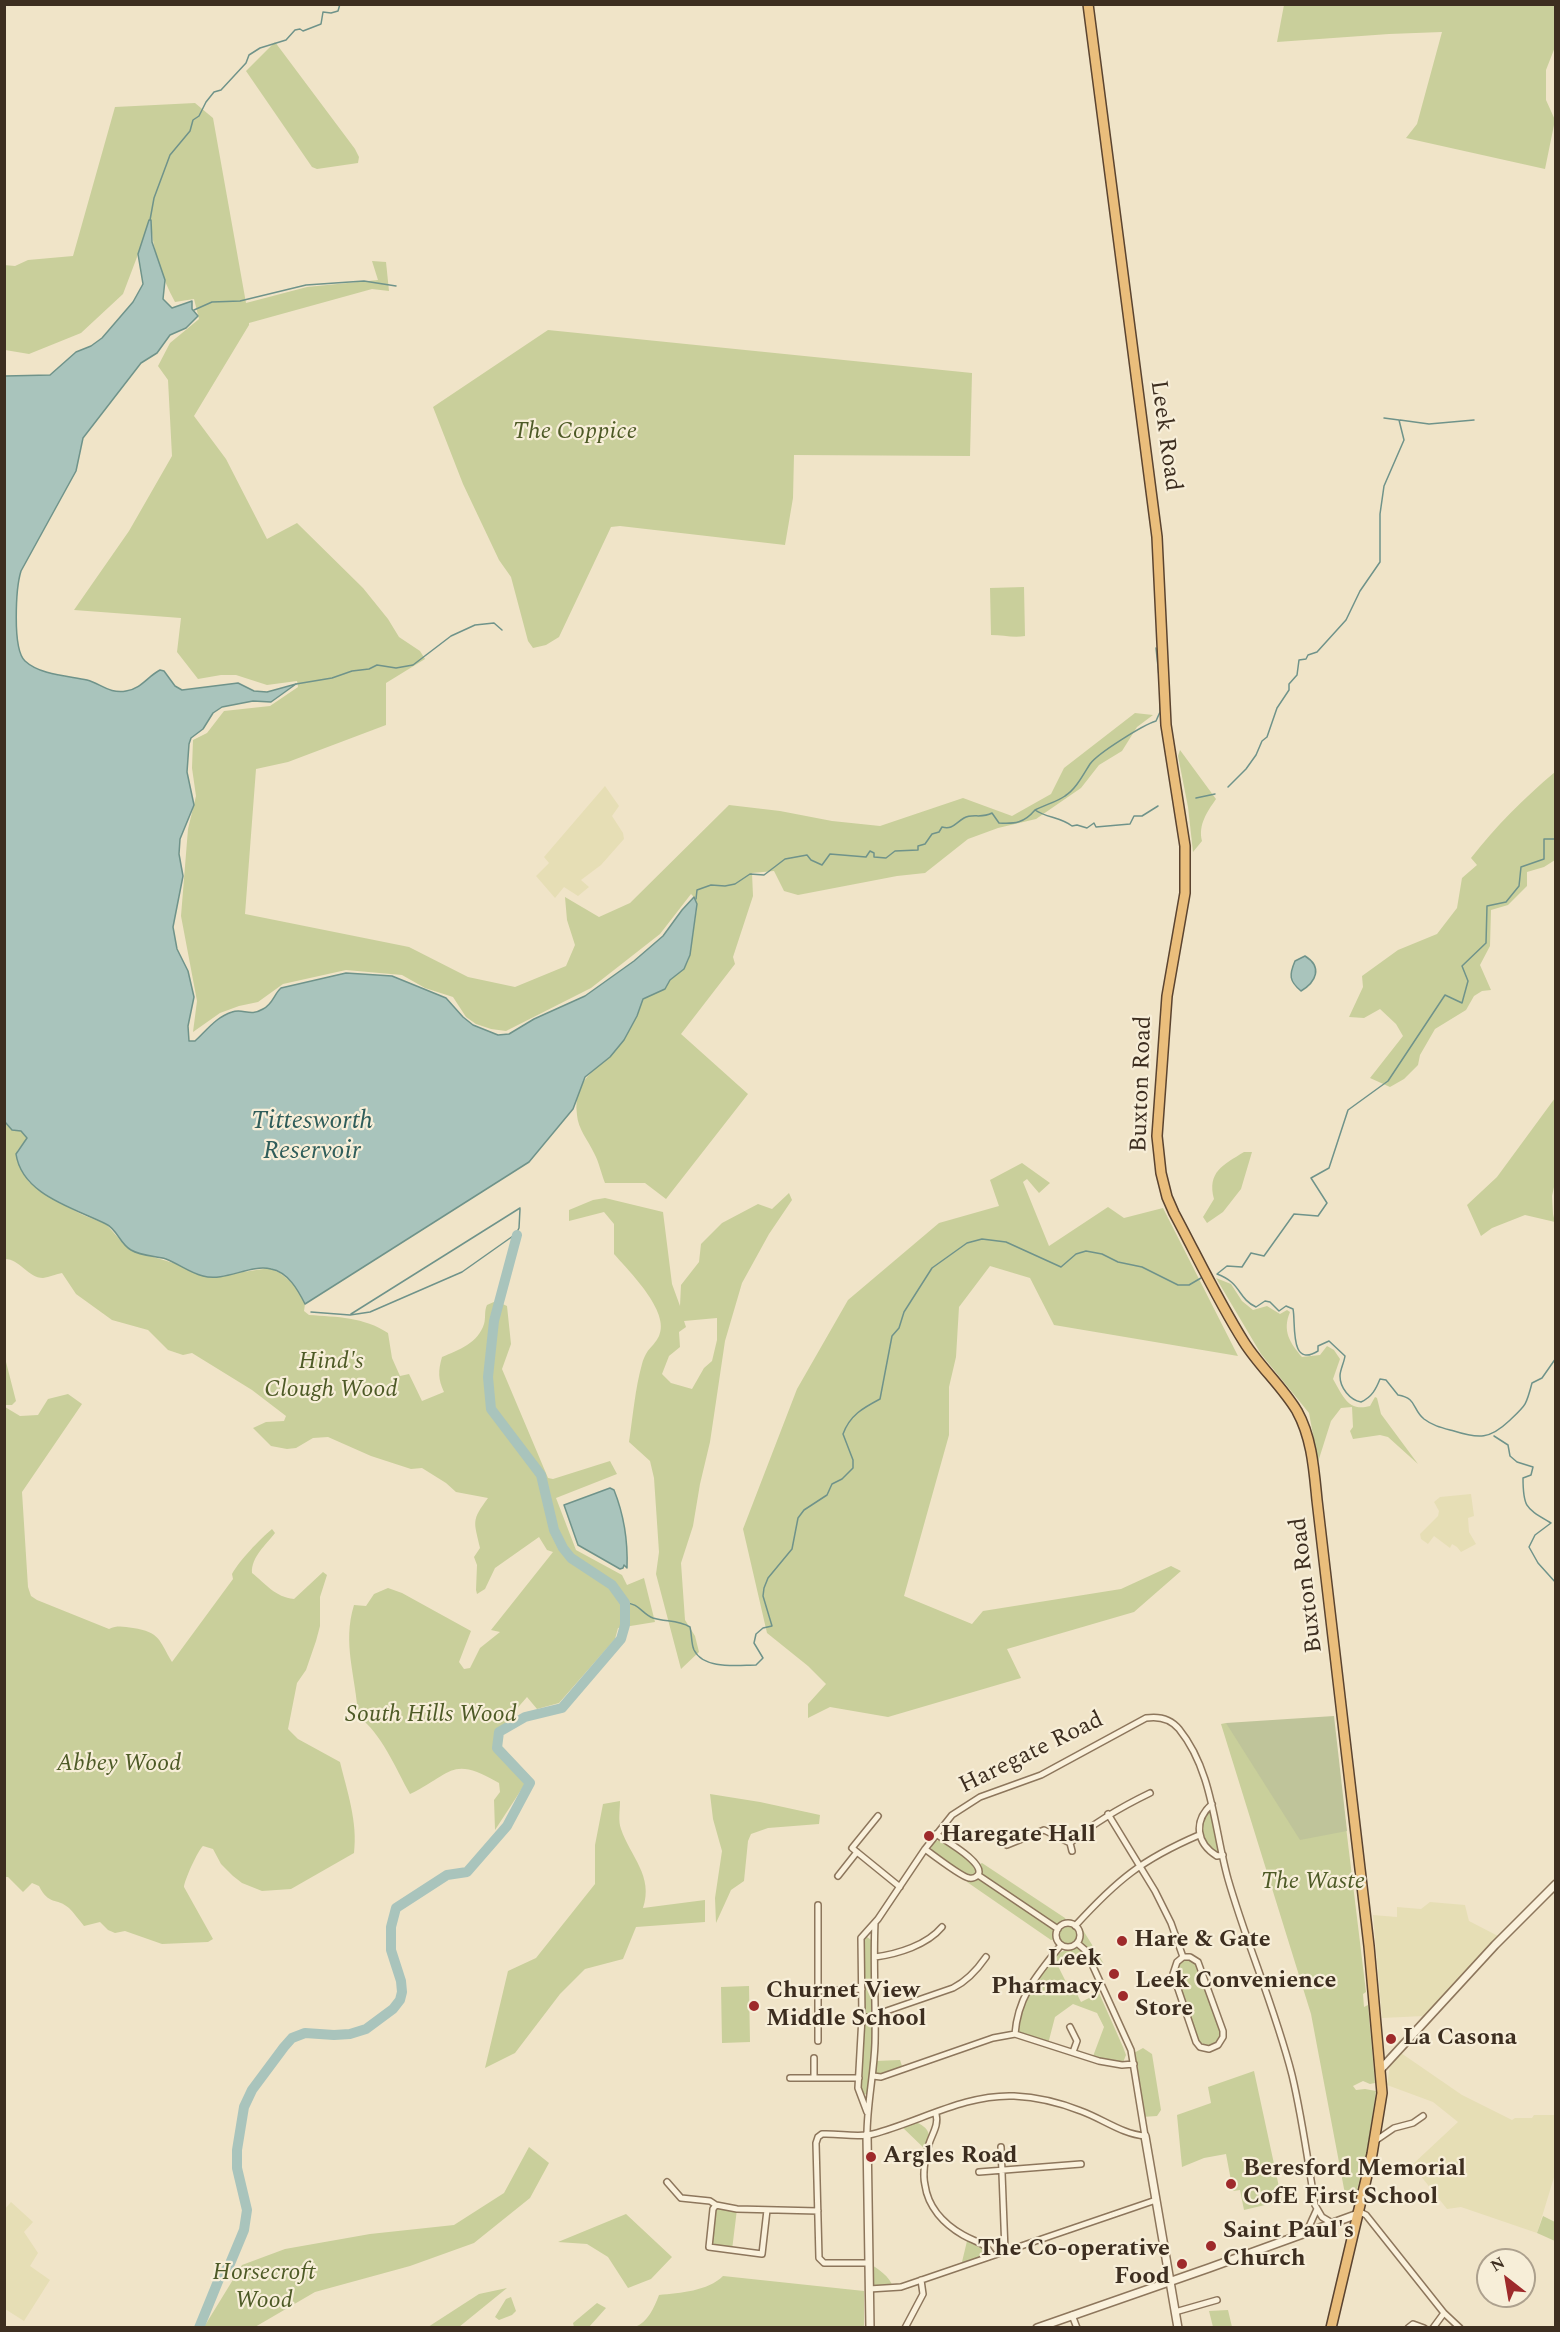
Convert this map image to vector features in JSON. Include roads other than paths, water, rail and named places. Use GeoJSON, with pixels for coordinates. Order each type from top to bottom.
{"type":"FeatureCollection","features":[{"type":"Feature","properties":{"kind":"highway","name":"Leek Road"},"geometry":{"type":"LineString","coordinates":[[1088,4],[1157,537],[1166,725],[1181,812],[1186,874]]}},
{"type":"Feature","properties":{"kind":"highway","name":"Buxton Road"},"geometry":{"type":"LineString","coordinates":[[1186,874],[1163,1032],[1157,1136],[1161,1173],[1174,1213],[1227,1312],[1244,1343],[1297,1412],[1306,1431],[1312,1455],[1380,2054],[1382,2092],[1374,2142],[1331,2328]]}},
{"type":"Feature","properties":{"kind":"street","name":"Haregate Road"},"geometry":{"type":"LineString","coordinates":[[861,1943],[861,1938],[875,1923],[936,1834],[952,1815],[973,1801],[1041,1775],[1146,1718],[1164,1718],[1177,1726],[1199,1765],[1212,1804]]}},
{"type":"Feature","properties":{"kind":"street"},"geometry":{"type":"LineString","coordinates":[[1070,1843],[1108,1814],[1150,1793]]}},
{"type":"Feature","properties":{"kind":"street"},"geometry":{"type":"LineString","coordinates":[[1212,1804],[1201,1817],[1199,1835],[1209,1851],[1217,1856],[1223,1855]]}},
{"type":"Feature","properties":{"kind":"street"},"geometry":{"type":"LineString","coordinates":[[1212,1804],[1231,1888],[1292,2074],[1317,2209],[1326,2221],[1332,2223]]}},
{"type":"Feature","properties":{"kind":"street"},"geometry":{"type":"LineString","coordinates":[[1108,1814],[1171,1923],[1183,1957]]}},
{"type":"Feature","properties":{"kind":"street"},"geometry":{"type":"LineString","coordinates":[[878,1816],[852,1848],[900,1887]]}},
{"type":"Feature","properties":{"kind":"street"},"geometry":{"type":"LineString","coordinates":[[1007,1845],[1044,1830],[1070,1843],[1072,1851]]}},
{"type":"Feature","properties":{"kind":"street"},"geometry":{"type":"LineString","coordinates":[[936,1834],[975,1861],[979,1871],[978,1875]]}},
{"type":"Feature","properties":{"kind":"street"},"geometry":{"type":"LineString","coordinates":[[1075,1926],[1113,1886],[1139,1865],[1168,1848],[1199,1835]]}},
{"type":"Feature","properties":{"kind":"street"},"geometry":{"type":"LineString","coordinates":[[925,1850],[965,1877],[974,1878],[978,1875]]}},
{"type":"Feature","properties":{"kind":"street"},"geometry":{"type":"LineString","coordinates":[[838,1876],[857,1852]]}},
{"type":"Feature","properties":{"kind":"street"},"geometry":{"type":"LineString","coordinates":[[978,1875],[1058,1929]]}},
{"type":"Feature","properties":{"kind":"street"},"geometry":{"type":"LineString","coordinates":[[1381,2069],[1495,1945],[1556,1884]]}},
{"type":"Feature","properties":{"kind":"street"},"geometry":{"type":"LineString","coordinates":[[818,1905],[818,2041]]}},
{"type":"Feature","properties":{"kind":"street"},"geometry":{"type":"LineString","coordinates":[[870,2328],[867,2112],[873,2076],[875,1923]]}},
{"type":"Feature","properties":{"kind":"street"},"geometry":{"type":"LineString","coordinates":[[1075,1926],[1064,1924],[1058,1929],[1056,1936],[1061,1945],[1068,1947],[1077,1943]]}},
{"type":"Feature","properties":{"kind":"street"},"geometry":{"type":"LineString","coordinates":[[1075,1926],[1079,1936],[1077,1943]]}},
{"type":"Feature","properties":{"kind":"street"},"geometry":{"type":"LineString","coordinates":[[875,1957],[885,1956],[925,1942],[942,1927]]}},
{"type":"Feature","properties":{"kind":"street"},"geometry":{"type":"LineString","coordinates":[[867,2112],[860,2093],[859,2078],[862,2017],[861,1943],[867,1937],[874,1942]]}},
{"type":"Feature","properties":{"kind":"street"},"geometry":{"type":"LineString","coordinates":[[1077,1943],[1085,1950],[1131,2050],[1178,2328]]}},
{"type":"Feature","properties":{"kind":"street"},"geometry":{"type":"LineString","coordinates":[[1015,2034],[1017,2015],[1026,1993],[1061,1945]]}},
{"type":"Feature","properties":{"kind":"street"},"geometry":{"type":"LineString","coordinates":[[862,2017],[953,1988],[963,1983],[975,1972],[986,1957]]}},
{"type":"Feature","properties":{"kind":"street"},"geometry":{"type":"LineString","coordinates":[[1183,1957],[1190,1957],[1198,1962],[1220,2020],[1223,2031],[1221,2042],[1209,2049],[1200,2047],[1196,2042],[1173,1974],[1177,1962],[1183,1957]]}},
{"type":"Feature","properties":{"kind":"street"},"geometry":{"type":"LineString","coordinates":[[818,1990],[862,1989]]}},
{"type":"Feature","properties":{"kind":"street"},"geometry":{"type":"LineString","coordinates":[[1072,2052],[1077,2041],[1073,2030]]}},
{"type":"Feature","properties":{"kind":"street"},"geometry":{"type":"LineString","coordinates":[[873,2076],[880,2077],[993,2038],[1015,2034],[1099,2061],[1134,2064]]}},
{"type":"Feature","properties":{"kind":"street"},"geometry":{"type":"LineString","coordinates":[[1380,2054],[1394,2054]]}},
{"type":"Feature","properties":{"kind":"street"},"geometry":{"type":"LineString","coordinates":[[814,2058],[814,2078]]}},
{"type":"Feature","properties":{"kind":"street"},"geometry":{"type":"LineString","coordinates":[[790,2078],[859,2078]]}},
{"type":"Feature","properties":{"kind":"street"},"geometry":{"type":"LineString","coordinates":[[860,2093],[864,2096],[871,2093]]}},
{"type":"Feature","properties":{"kind":"street"},"geometry":{"type":"LineString","coordinates":[[868,2263],[824,2264],[819,2258],[816,2143],[818,2137],[828,2133],[867,2135],[984,2098],[1017,2096],[1081,2111],[1132,2135],[1145,2136]]}},
{"type":"Feature","properties":{"kind":"street"},"geometry":{"type":"LineString","coordinates":[[936,2114],[938,2120],[923,2172],[930,2201],[947,2224],[965,2236],[987,2246],[992,2255]]}},
{"type":"Feature","properties":{"kind":"street"},"geometry":{"type":"LineString","coordinates":[[1374,2142],[1394,2128],[1413,2123],[1423,2116]]}},
{"type":"Feature","properties":{"kind":"street"},"geometry":{"type":"LineString","coordinates":[[1001,2147],[1005,2251]]}},
{"type":"Feature","properties":{"kind":"street"},"geometry":{"type":"LineString","coordinates":[[979,2172],[1081,2164]]}},
{"type":"Feature","properties":{"kind":"street"},"geometry":{"type":"LineString","coordinates":[[667,2182],[681,2198],[710,2201],[716,2205],[767,2210],[818,2211]]}},
{"type":"Feature","properties":{"kind":"street"},"geometry":{"type":"LineString","coordinates":[[869,2289],[901,2287],[1156,2200]]}},
{"type":"Feature","properties":{"kind":"street"},"geometry":{"type":"LineString","coordinates":[[716,2205],[713,2209],[710,2247],[762,2254],[767,2210]]}},
{"type":"Feature","properties":{"kind":"street"},"geometry":{"type":"LineString","coordinates":[[1307,2231],[1317,2209]]}},
{"type":"Feature","properties":{"kind":"street"},"geometry":{"type":"LineString","coordinates":[[1037,2328],[1362,2212],[1444,2313],[1460,2328]]}},
{"type":"Feature","properties":{"kind":"street"},"geometry":{"type":"LineString","coordinates":[[905,2328],[923,2294],[921,2280]]}},
{"type":"Feature","properties":{"kind":"street"},"geometry":{"type":"LineString","coordinates":[[1175,2312],[1217,2300]]}},
{"type":"Feature","properties":{"kind":"street"},"geometry":{"type":"LineString","coordinates":[[1433,2328],[1444,2313]]}},
{"type":"Feature","properties":{"kind":"street"},"geometry":{"type":"LineString","coordinates":[[1072,2315],[1077,2328]]}},
{"type":"Feature","properties":{"kind":"street"},"geometry":{"type":"LineString","coordinates":[[1408,2328],[1417,2324],[1424,2328]]}},
{"type":"Feature","properties":{"kind":"water","name":"Tittesworth Reservoir"},"geometry":{"type":"Polygon","coordinates":[[[149,220],[151,220],[152,242],[165,280],[163,299],[172,308],[192,301],[192,309],[198,316],[186,328],[170,335],[157,353],[141,363],[83,438],[76,471],[21,571],[17,603],[17,631],[21,654],[31,666],[54,674],[87,680],[120,692],[136,688],[160,670],[164,671],[175,686],[182,690],[238,683],[254,691],[267,692],[296,684],[271,702],[253,701],[222,707],[213,713],[203,729],[191,738],[189,744],[187,772],[194,805],[180,839],[179,854],[183,876],[173,927],[177,949],[188,971],[194,997],[188,1026],[189,1041],[195,1041],[226,1014],[263,1009],[281,988],[346,973],[392,976],[446,998],[473,1025],[498,1035],[509,1034],[534,1019],[585,996],[634,961],[663,936],[694,897],[697,904],[690,955],[684,969],[670,980],[665,989],[643,999],[624,1040],[610,1057],[585,1077],[573,1109],[529,1162],[305,1304],[292,1282],[271,1269],[255,1269],[220,1277],[203,1276],[166,1259],[131,1250],[110,1226],[65,1206],[39,1190],[28,1180],[20,1168],[16,1154],[27,1138],[21,1131],[12,1130],[5,1122],[5,376],[50,375],[76,352],[91,346],[102,338],[133,302],[143,284],[138,254],[149,220]]]}},
{"type":"Feature","properties":{"kind":"water"},"geometry":{"type":"Polygon","coordinates":[[[1305,956],[1311,960],[1316,970],[1314,979],[1301,991],[1292,981],[1291,974],[1295,961],[1305,956]]]}},
{"type":"Feature","properties":{"kind":"water"},"geometry":{"type":"Polygon","coordinates":[[[610,1488],[614,1490],[623,1518],[627,1568],[624,1565],[620,1569],[578,1545],[564,1505],[610,1488]]]}},
{"type":"Feature","properties":{"kind":"waterway"},"geometry":{"type":"LineString","coordinates":[[150,220],[154,198],[170,155],[190,131],[193,120],[199,116],[214,92],[221,90],[246,63],[249,55],[260,48],[286,40],[295,30],[303,31],[321,24],[323,12],[338,11],[340,4]]}},
{"type":"Feature","properties":{"kind":"waterway"},"geometry":{"type":"LineString","coordinates":[[194,310],[212,302],[240,301],[306,285],[364,281],[396,286]]}},
{"type":"Feature","properties":{"kind":"waterway"},"geometry":{"type":"LineString","coordinates":[[1228,787],[1246,769],[1262,741],[1267,737],[1277,708],[1289,690],[1289,684],[1297,675],[1299,660],[1306,659],[1308,655],[1317,652],[1346,620],[1360,591],[1380,562],[1380,514],[1384,486],[1404,440],[1399,420],[1384,418]]}},
{"type":"Feature","properties":{"kind":"waterway"},"geometry":{"type":"LineString","coordinates":[[1400,420],[1429,424],[1474,420]]}},
{"type":"Feature","properties":{"kind":"waterway"},"geometry":{"type":"LineString","coordinates":[[296,684],[332,678],[377,665],[396,668],[413,665],[451,636],[475,625],[494,623],[502,630]]}},
{"type":"Feature","properties":{"kind":"waterway"},"geometry":{"type":"LineString","coordinates":[[1156,648],[1160,686]]}},
{"type":"Feature","properties":{"kind":"waterway"},"geometry":{"type":"LineString","coordinates":[[1158,806],[1142,816],[1134,816],[1130,824],[1096,827],[1094,823],[1087,828],[1072,826],[1035,810],[1065,796],[1076,786],[1090,764],[1102,753],[1156,721],[1160,712],[1160,694]]}},
{"type":"Feature","properties":{"kind":"waterway"},"geometry":{"type":"LineString","coordinates":[[1196,798],[1215,794]]}},
{"type":"Feature","properties":{"kind":"waterway"},"geometry":{"type":"LineString","coordinates":[[696,899],[697,890],[711,885],[735,884],[750,874],[764,875],[785,859],[807,855],[811,860],[822,865],[830,854],[866,857],[870,851],[874,853],[874,857],[886,858],[895,851],[918,850],[918,846],[925,844],[932,834],[939,832],[942,827],[951,827],[967,817],[992,813],[999,823],[1010,823],[1023,820],[1035,810]]}},
{"type":"Feature","properties":{"kind":"waterway"},"geometry":{"type":"LineString","coordinates":[[1217,1274],[1227,1266],[1242,1267],[1251,1253],[1264,1256],[1294,1214],[1318,1216],[1327,1203],[1311,1178],[1329,1168],[1348,1110],[1388,1081],[1445,995],[1462,1003],[1468,981],[1462,966],[1486,943],[1487,906],[1506,902],[1519,886],[1521,867],[1544,859],[1544,839],[1556,839]]}},
{"type":"Feature","properties":{"kind":"waterway"},"geometry":{"type":"LineString","coordinates":[[351,1314],[520,1208]]}},
{"type":"Feature","properties":{"kind":"waterway"},"geometry":{"type":"LineString","coordinates":[[517,1232],[520,1209]]}},
{"type":"Feature","properties":{"kind":"waterway"},"geometry":{"type":"LineString","coordinates":[[199,2328],[219,2279],[229,2266],[244,2230],[247,2210],[237,2168],[237,2150],[244,2107],[252,2090],[292,2038],[305,2033],[350,2034],[366,2029],[393,2009],[400,2000],[402,1992],[401,1981],[391,1950],[391,1927],[396,1908],[447,1875],[467,1872],[507,1826],[530,1783],[497,1748],[499,1732],[525,1717],[562,1708],[621,1639],[625,1625],[625,1603],[612,1585],[571,1558],[563,1548],[554,1530],[541,1475],[491,1409],[488,1377],[494,1321],[517,1235]]}},
{"type":"Feature","properties":{"kind":"waterway"},"geometry":{"type":"LineString","coordinates":[[311,1312],[350,1315],[370,1312],[462,1272],[513,1236]]}},
{"type":"Feature","properties":{"kind":"waterway"},"geometry":{"type":"LineString","coordinates":[[625,1603],[634,1605],[653,1618],[690,1627],[694,1650],[705,1661],[731,1666],[756,1665],[763,1658],[754,1643],[756,1634],[763,1628],[772,1626],[763,1596],[768,1578],[792,1549],[798,1518],[804,1510],[827,1495],[832,1484],[842,1479],[853,1468],[853,1460],[843,1434],[853,1417],[880,1399],[892,1336],[899,1328],[904,1312],[932,1268],[967,1243],[982,1239],[1006,1242],[1061,1267],[1076,1254],[1086,1251],[1102,1254],[1118,1262],[1142,1267],[1178,1285],[1189,1285],[1201,1278]]}},
{"type":"Feature","properties":{"kind":"waterway"},"geometry":{"type":"LineString","coordinates":[[1217,1274],[1231,1282],[1245,1299],[1256,1307],[1265,1301],[1270,1302],[1279,1311],[1286,1306],[1293,1309],[1296,1342],[1302,1354],[1309,1355],[1318,1351],[1318,1346],[1329,1341],[1345,1356],[1340,1380],[1353,1399],[1361,1402],[1365,1400],[1373,1392],[1380,1379],[1386,1380],[1398,1395],[1411,1401],[1427,1421],[1463,1434],[1484,1436],[1502,1427],[1522,1408],[1527,1401],[1532,1383],[1542,1378],[1556,1358]]}},
{"type":"Feature","properties":{"kind":"waterway"},"geometry":{"type":"LineString","coordinates":[[1494,1436],[1508,1445],[1510,1456],[1517,1462],[1533,1467],[1531,1475],[1523,1478],[1525,1501],[1531,1510],[1551,1523],[1535,1535],[1529,1547],[1538,1563],[1556,1583]]}},
{"type":"Feature","properties":{"kind":"place","name":"Haregate Hall"},"geometry":{"type":"Point","coordinates":[929,1836]}},
{"type":"Feature","properties":{"kind":"place","name":"Hare & Gate"},"geometry":{"type":"Point","coordinates":[1122,1941]}},
{"type":"Feature","properties":{"kind":"place","name":"Leek Pharmacy"},"geometry":{"type":"Point","coordinates":[1114,1974]}},
{"type":"Feature","properties":{"kind":"place","name":"Leek Convenience Store"},"geometry":{"type":"Point","coordinates":[1123,1996]}},
{"type":"Feature","properties":{"kind":"place","name":"Churnet View Middle School"},"geometry":{"type":"Point","coordinates":[754,2006]}},
{"type":"Feature","properties":{"kind":"place","name":"La Casona"},"geometry":{"type":"Point","coordinates":[1391,2039]}},
{"type":"Feature","properties":{"kind":"place","name":"Argles Road"},"geometry":{"type":"Point","coordinates":[871,2157]}},
{"type":"Feature","properties":{"kind":"place","name":"Beresford Memorial CofE First School"},"geometry":{"type":"Point","coordinates":[1231,2184]}},
{"type":"Feature","properties":{"kind":"place","name":"Saint Paul's Church"},"geometry":{"type":"Point","coordinates":[1211,2246]}},
{"type":"Feature","properties":{"kind":"place","name":"The Co-operative Food"},"geometry":{"type":"Point","coordinates":[1182,2264]}},
{"type":"Feature","properties":{"kind":"park label","name":"The Coppice"},"geometry":{"type":"Point","coordinates":[575,433]}},
{"type":"Feature","properties":{"kind":"park label","name":"Hind's Clough Wood"},"geometry":{"type":"Point","coordinates":[331,1377]}},
{"type":"Feature","properties":{"kind":"park label","name":"South Hills Wood"},"geometry":{"type":"Point","coordinates":[431,1716]}},
{"type":"Feature","properties":{"kind":"park label","name":"Abbey Wood"},"geometry":{"type":"Point","coordinates":[119,1765]}},
{"type":"Feature","properties":{"kind":"park label","name":"The Waste"},"geometry":{"type":"Point","coordinates":[1313,1883]}},
{"type":"Feature","properties":{"kind":"park label","name":"Horsecroft Wood"},"geometry":{"type":"Point","coordinates":[264,2288]}}]}
